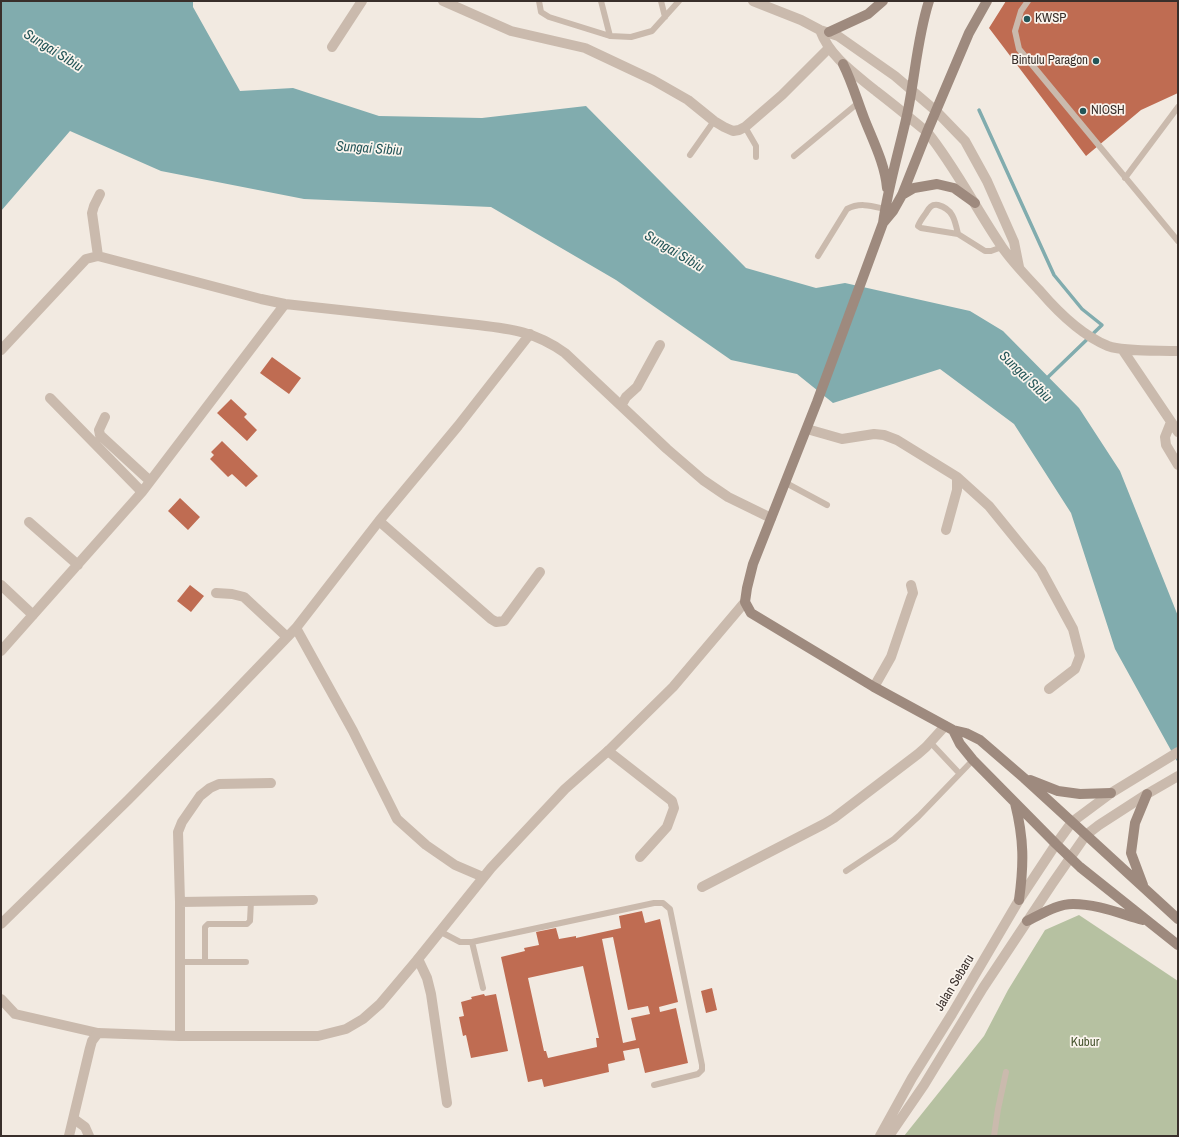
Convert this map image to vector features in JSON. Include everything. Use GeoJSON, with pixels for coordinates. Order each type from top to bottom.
{"type":"FeatureCollection","features":[{"type":"Feature","properties":{"kind":"main road"},"geometry":{"type":"LineString","coordinates":[[824,31],[868,14],[883,1]]}},
{"type":"Feature","properties":{"kind":"main road"},"geometry":{"type":"LineString","coordinates":[[930,1],[920,39],[907,115],[883,223],[817,402],[753,564],[745,602],[752,613],[874,687],[949,728],[966,733],[980,740],[1024,778],[1178,919]]}},
{"type":"Feature","properties":{"kind":"main road"},"geometry":{"type":"LineString","coordinates":[[883,223],[893,211],[902,195],[969,32],[987,1]]}},
{"type":"Feature","properties":{"kind":"main road"},"geometry":{"type":"LineString","coordinates":[[843,64],[851,80],[858,103],[883,167],[887,180],[888,196]]}},
{"type":"Feature","properties":{"kind":"main road"},"geometry":{"type":"LineString","coordinates":[[902,195],[914,188],[938,184],[954,188],[975,203]]}},
{"type":"Feature","properties":{"kind":"main road"},"geometry":{"type":"LineString","coordinates":[[949,728],[973,760],[1070,858],[1178,945]]}},
{"type":"Feature","properties":{"kind":"main road"},"geometry":{"type":"LineString","coordinates":[[1024,778],[1058,791],[1080,794],[1111,793]]}},
{"type":"Feature","properties":{"kind":"main road"},"geometry":{"type":"LineString","coordinates":[[1144,888],[1131,853],[1135,823],[1147,794]]}},
{"type":"Feature","properties":{"kind":"main road"},"geometry":{"type":"LineString","coordinates":[[1015,803],[1021,826],[1023,847],[1023,875],[1019,900]]}},
{"type":"Feature","properties":{"kind":"main road"},"geometry":{"type":"LineString","coordinates":[[1027,921],[1053,908],[1073,904],[1093,906],[1148,922]]}},
{"type":"Feature","properties":{"kind":"street"},"geometry":{"type":"LineString","coordinates":[[332,47],[362,1]]}},
{"type":"Feature","properties":{"kind":"street"},"geometry":{"type":"LineString","coordinates":[[443,1],[511,32],[575,45],[601,55],[653,80],[681,96],[714,121],[733,131],[745,127],[782,95],[829,48]]}},
{"type":"Feature","properties":{"kind":"street"},"geometry":{"type":"LineString","coordinates":[[753,1],[838,36],[882,67],[936,111],[965,141],[987,181],[1014,242],[1019,267]]}},
{"type":"Feature","properties":{"kind":"street"},"geometry":{"type":"LineString","coordinates":[[824,31],[824,40],[843,64],[927,132],[941,149],[1002,247],[1048,300],[1064,316],[1086,334],[1109,346],[1122,349],[1178,351]]}},
{"type":"Feature","properties":{"kind":"street"},"geometry":{"type":"LineString","coordinates":[[98,256],[92,213],[100,194]]}},
{"type":"Feature","properties":{"kind":"street"},"geometry":{"type":"LineString","coordinates":[[1,350],[86,259],[98,256],[285,304],[478,324],[509,329],[530,334],[552,344],[564,353],[667,449],[703,480],[728,496],[771,518]]}},
{"type":"Feature","properties":{"kind":"street"},"geometry":{"type":"LineString","coordinates":[[1,651],[142,492],[186,432],[285,304]]}},
{"type":"Feature","properties":{"kind":"street"},"geometry":{"type":"LineString","coordinates":[[1,924],[150,778],[296,628],[378,521],[458,426],[530,334]]}},
{"type":"Feature","properties":{"kind":"street"},"geometry":{"type":"LineString","coordinates":[[1162,350],[1178,343]]}},
{"type":"Feature","properties":{"kind":"street"},"geometry":{"type":"LineString","coordinates":[[621,406],[626,397],[637,387],[660,345]]}},
{"type":"Feature","properties":{"kind":"street"},"geometry":{"type":"LineString","coordinates":[[1122,349],[1178,432]]}},
{"type":"Feature","properties":{"kind":"street"},"geometry":{"type":"LineString","coordinates":[[50,398],[142,492]]}},
{"type":"Feature","properties":{"kind":"street"},"geometry":{"type":"LineString","coordinates":[[105,417],[99,430],[100,435],[150,481]]}},
{"type":"Feature","properties":{"kind":"street"},"geometry":{"type":"LineString","coordinates":[[1171,422],[1165,438],[1166,445],[1177,460]]}},
{"type":"Feature","properties":{"kind":"street"},"geometry":{"type":"LineString","coordinates":[[806,429],[842,439],[865,435],[884,435],[897,440],[956,477],[989,506],[1041,570],[1073,629],[1080,656],[1075,669],[1049,689]]}},
{"type":"Feature","properties":{"kind":"street"},"geometry":{"type":"LineString","coordinates":[[946,530],[957,490],[956,477]]}},
{"type":"Feature","properties":{"kind":"street"},"geometry":{"type":"LineString","coordinates":[[378,521],[496,622],[504,621],[540,572]]}},
{"type":"Feature","properties":{"kind":"street"},"geometry":{"type":"LineString","coordinates":[[29,522],[78,564]]}},
{"type":"Feature","properties":{"kind":"street"},"geometry":{"type":"LineString","coordinates":[[1,585],[33,615]]}},
{"type":"Feature","properties":{"kind":"street"},"geometry":{"type":"LineString","coordinates":[[874,687],[891,657],[913,594],[911,585]]}},
{"type":"Feature","properties":{"kind":"street"},"geometry":{"type":"LineString","coordinates":[[216,593],[232,594],[244,597],[287,637]]}},
{"type":"Feature","properties":{"kind":"street"},"geometry":{"type":"LineString","coordinates":[[1,1013],[15,1014],[98,1033],[180,1036],[318,1036],[346,1029],[363,1019],[380,1004],[440,932],[483,877],[565,789],[608,751],[673,687],[745,602]]}},
{"type":"Feature","properties":{"kind":"street"},"geometry":{"type":"LineString","coordinates":[[296,628],[353,731],[397,819],[426,845],[449,861],[467,871],[483,877]]}},
{"type":"Feature","properties":{"kind":"street"},"geometry":{"type":"LineString","coordinates":[[702,887],[824,824],[918,754],[930,742],[949,728]]}},
{"type":"Feature","properties":{"kind":"street"},"geometry":{"type":"LineString","coordinates":[[608,751],[672,801],[674,808],[667,826],[640,857]]}},
{"type":"Feature","properties":{"kind":"street","name":"Jalan Sebaru"},"geometry":{"type":"LineString","coordinates":[[880,1136],[912,1078],[948,1021],[1019,900],[1072,822],[1111,793],[1178,752]]}},
{"type":"Feature","properties":{"kind":"street","name":"Jalan Sebaru"},"geometry":{"type":"LineString","coordinates":[[889,1136],[924,1085],[983,988],[1086,835],[1099,824],[1178,776]]}},
{"type":"Feature","properties":{"kind":"street"},"geometry":{"type":"LineString","coordinates":[[180,1036],[180,902],[178,832],[182,822],[200,796],[210,788],[219,784],[271,783]]}},
{"type":"Feature","properties":{"kind":"street"},"geometry":{"type":"LineString","coordinates":[[180,902],[313,900]]}},
{"type":"Feature","properties":{"kind":"street"},"geometry":{"type":"LineString","coordinates":[[418,959],[427,978],[431,994],[447,1103]]}},
{"type":"Feature","properties":{"kind":"street"},"geometry":{"type":"LineString","coordinates":[[1,999],[15,1014]]}},
{"type":"Feature","properties":{"kind":"street"},"geometry":{"type":"LineString","coordinates":[[69,1136],[90,1048],[92,1041],[98,1033]]}},
{"type":"Feature","properties":{"kind":"street"},"geometry":{"type":"LineString","coordinates":[[74,1119],[85,1127],[88,1136]]}},
{"type":"Feature","properties":{"kind":"lane"},"geometry":{"type":"LineString","coordinates":[[538,1],[541,12],[549,16],[610,36],[631,37],[652,31],[679,1]]}},
{"type":"Feature","properties":{"kind":"lane"},"geometry":{"type":"LineString","coordinates":[[601,1],[610,36]]}},
{"type":"Feature","properties":{"kind":"lane"},"geometry":{"type":"LineString","coordinates":[[661,1],[665,17]]}},
{"type":"Feature","properties":{"kind":"lane"},"geometry":{"type":"LineString","coordinates":[[1028,1],[1021,10],[1014,31],[1019,49],[1124,178],[1178,241]]}},
{"type":"Feature","properties":{"kind":"lane"},"geometry":{"type":"LineString","coordinates":[[794,156],[858,103]]}},
{"type":"Feature","properties":{"kind":"lane"},"geometry":{"type":"LineString","coordinates":[[1124,178],[1178,107]]}},
{"type":"Feature","properties":{"kind":"lane"},"geometry":{"type":"LineString","coordinates":[[690,155],[714,121]]}},
{"type":"Feature","properties":{"kind":"lane"},"geometry":{"type":"LineString","coordinates":[[745,127],[756,146],[756,157]]}},
{"type":"Feature","properties":{"kind":"lane"},"geometry":{"type":"LineString","coordinates":[[958,234],[954,220],[948,210],[934,204],[930,206],[918,226],[921,228],[958,234],[985,251],[991,251],[1002,247]]}},
{"type":"Feature","properties":{"kind":"lane"},"geometry":{"type":"LineString","coordinates":[[818,256],[847,209],[854,205],[864,205],[885,209]]}},
{"type":"Feature","properties":{"kind":"lane"},"geometry":{"type":"LineString","coordinates":[[786,483],[827,505]]}},
{"type":"Feature","properties":{"kind":"lane"},"geometry":{"type":"LineString","coordinates":[[930,742],[959,773]]}},
{"type":"Feature","properties":{"kind":"lane"},"geometry":{"type":"LineString","coordinates":[[846,871],[894,839],[973,760]]}},
{"type":"Feature","properties":{"kind":"lane"},"geometry":{"type":"LineString","coordinates":[[205,962],[205,927],[208,924],[247,924],[250,921],[251,901]]}},
{"type":"Feature","properties":{"kind":"lane"},"geometry":{"type":"LineString","coordinates":[[440,932],[460,942],[472,942],[654,903],[663,903],[670,910],[702,1070],[698,1074],[654,1085]]}},
{"type":"Feature","properties":{"kind":"lane"},"geometry":{"type":"LineString","coordinates":[[472,942],[483,988]]}},
{"type":"Feature","properties":{"kind":"lane"},"geometry":{"type":"LineString","coordinates":[[180,962],[246,962]]}},
{"type":"Feature","properties":{"kind":"lane"},"geometry":{"type":"LineString","coordinates":[[994,1136],[1006,1072]]}},
{"type":"Feature","properties":{"kind":"green space","name":"Kubur"},"geometry":{"type":"Polygon","coordinates":[[[1079,915],[1178,981],[1178,1136],[904,1136],[984,1036],[1008,990],[1045,930],[1079,915]]]}},
{"type":"Feature","properties":{"kind":"water","name":"Sungai Sibiu"},"geometry":{"type":"Polygon","coordinates":[[[1,1],[193,1],[193,7],[240,91],[293,88],[379,116],[482,118],[586,106],[746,268],[816,288],[845,283],[970,311],[1003,331],[1079,408],[1120,471],[1178,616],[1178,763],[1115,649],[1071,513],[1014,424],[940,369],[833,403],[797,374],[731,360],[616,280],[491,207],[304,199],[161,171],[70,131],[1,211],[1,1]]]}},
{"type":"Feature","properties":{"kind":"building","name":"Bintulu Paragon"},"geometry":{"type":"Polygon","coordinates":[[[1006,1],[1178,1],[1178,93],[1141,110],[1086,156],[989,28],[1006,1]]]}},
{"type":"Feature","properties":{"kind":"building"},"geometry":{"type":"Polygon","coordinates":[[[272,357],[301,378],[289,394],[260,373],[272,357]]]}},
{"type":"Feature","properties":{"kind":"building"},"geometry":{"type":"Polygon","coordinates":[[[231,399],[247,414],[244,417],[257,430],[247,441],[217,413],[231,399]]]}},
{"type":"Feature","properties":{"kind":"building"},"geometry":{"type":"Polygon","coordinates":[[[222,441],[258,476],[246,487],[232,474],[228,477],[210,459],[214,455],[211,452],[222,441]]]}},
{"type":"Feature","properties":{"kind":"building"},"geometry":{"type":"Polygon","coordinates":[[[180,498],[200,517],[188,530],[168,511],[180,498]]]}},
{"type":"Feature","properties":{"kind":"building"},"geometry":{"type":"Polygon","coordinates":[[[190,585],[204,596],[191,612],[177,601],[190,585]]]}},
{"type":"Feature","properties":{"kind":"building"},"geometry":{"type":"Polygon","coordinates":[[[642,911],[645,923],[660,919],[678,1002],[659,1007],[660,1012],[676,1008],[688,1063],[645,1073],[639,1048],[623,1051],[625,1060],[608,1064],[609,1072],[544,1087],[542,1079],[528,1082],[501,957],[525,951],[524,948],[539,945],[536,932],[556,928],[559,939],[576,936],[576,938],[621,928],[619,916],[642,911]],[[613,937],[602,939],[623,1043],[636,1040],[631,1018],[650,1014],[648,1006],[628,1010],[613,937]],[[583,966],[528,978],[544,1051],[546,1051],[548,1058],[597,1047],[596,1038],[599,1038],[583,966]]]}},
{"type":"Feature","properties":{"kind":"building"},"geometry":{"type":"Polygon","coordinates":[[[712,988],[717,1010],[706,1013],[701,991],[712,988]]]}},
{"type":"Feature","properties":{"kind":"building"},"geometry":{"type":"Polygon","coordinates":[[[484,994],[485,996],[496,994],[508,1051],[471,1058],[466,1035],[463,1036],[459,1017],[464,1016],[461,1002],[472,999],[471,997],[484,994]]]}},
{"type":"Feature","properties":{"kind":"waterway","name":"Sungai Sibiu"},"geometry":{"type":"LineString","coordinates":[[979,110],[1054,275],[1082,309],[1102,325],[1045,380]]}},
{"type":"Feature","properties":{"kind":"place","name":"KWSP"},"geometry":{"type":"Point","coordinates":[1027,19]}},
{"type":"Feature","properties":{"kind":"place","name":"Bintulu Paragon"},"geometry":{"type":"Point","coordinates":[1096,61]}},
{"type":"Feature","properties":{"kind":"place","name":"NIOSH"},"geometry":{"type":"Point","coordinates":[1083,111]}}]}
